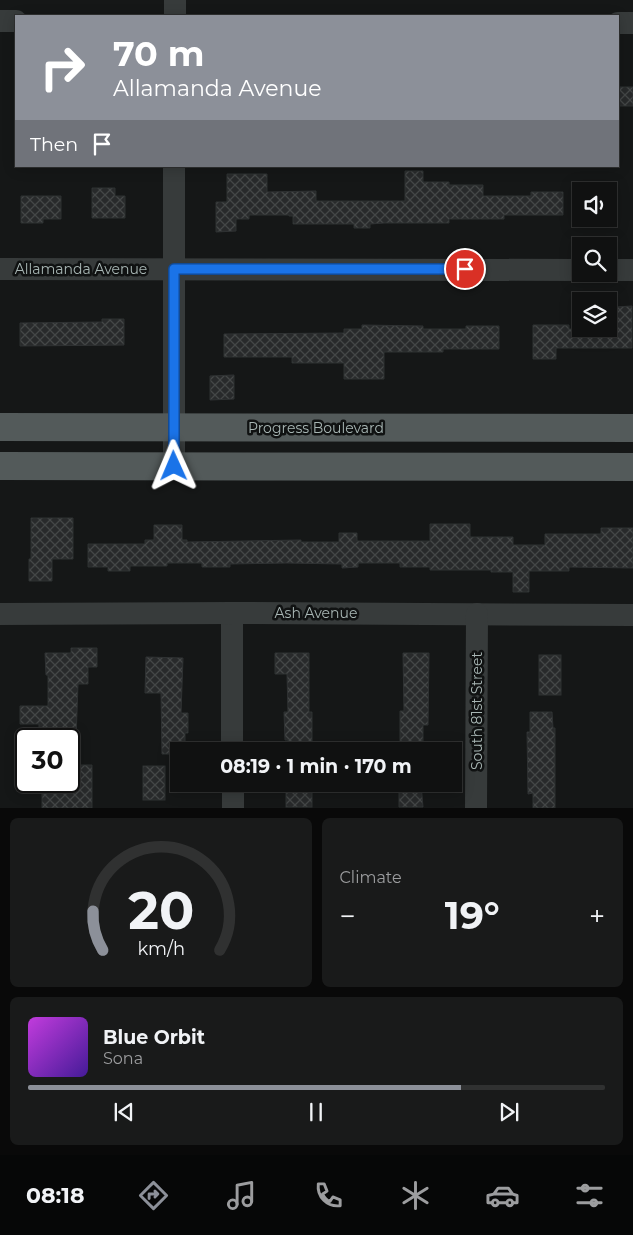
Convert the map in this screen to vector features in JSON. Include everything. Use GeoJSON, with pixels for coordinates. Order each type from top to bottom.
{"type":"FeatureCollection","features":[{"type":"Feature","properties":{"kind":"main road","name":"Progress Boulevard"},"geometry":{"type":"LineString","coordinates":[[0,427],[633,428]]}},
{"type":"Feature","properties":{"kind":"main road"},"geometry":{"type":"LineString","coordinates":[[0,466],[633,467]]}},
{"type":"Feature","properties":{"kind":"street"},"geometry":{"type":"LineString","coordinates":[[175,0],[175,15]]}},
{"type":"Feature","properties":{"kind":"street"},"geometry":{"type":"LineString","coordinates":[[0,22],[15,21]]}},
{"type":"Feature","properties":{"kind":"street"},"geometry":{"type":"LineString","coordinates":[[619,23],[633,23]]}},
{"type":"Feature","properties":{"kind":"street"},"geometry":{"type":"LineString","coordinates":[[174,167],[174,466]]}},
{"type":"Feature","properties":{"kind":"street","name":"Allamanda Avenue"},"geometry":{"type":"LineString","coordinates":[[0,269],[572,270]]}},
{"type":"Feature","properties":{"kind":"street"},"geometry":{"type":"LineString","coordinates":[[617,270],[633,270]]}},
{"type":"Feature","properties":{"kind":"street"},"geometry":{"type":"LineString","coordinates":[[232,613],[232,742]]}},
{"type":"Feature","properties":{"kind":"street","name":"Ash Avenue"},"geometry":{"type":"LineString","coordinates":[[0,614],[633,615]]}},
{"type":"Feature","properties":{"kind":"street","name":"South 81st Street"},"geometry":{"type":"LineString","coordinates":[[476,808],[477,614]]}},
{"type":"Feature","properties":{"kind":"street"},"geometry":{"type":"LineString","coordinates":[[232,792],[232,808]]}},
{"type":"Feature","properties":{"kind":"building"},"geometry":{"type":"Polygon","coordinates":[[[619,87],[633,87],[633,106],[619,106],[619,87]]]}},
{"type":"Feature","properties":{"kind":"building"},"geometry":{"type":"Polygon","coordinates":[[[405,171],[423,171],[423,182],[449,182],[449,185],[483,185],[483,196],[531,196],[531,192],[563,192],[563,215],[504,215],[504,219],[449,219],[449,223],[384,223],[370,224],[370,228],[354,228],[354,224],[293,224],[293,216],[289,215],[249,215],[249,219],[236,219],[236,231],[216,232],[216,202],[227,202],[227,174],[267,174],[267,192],[316,191],[316,201],[405,201],[405,171]]]}},
{"type":"Feature","properties":{"kind":"building"},"geometry":{"type":"Polygon","coordinates":[[[92,188],[115,188],[115,196],[125,196],[125,218],[92,218],[92,188]]]}},
{"type":"Feature","properties":{"kind":"building"},"geometry":{"type":"Polygon","coordinates":[[[21,196],[61,196],[61,219],[43,219],[43,223],[21,223],[21,196]]]}},
{"type":"Feature","properties":{"kind":"building"},"geometry":{"type":"Polygon","coordinates":[[[632,306],[632,348],[556,348],[556,359],[533,359],[533,325],[569,325],[569,329],[572,329],[572,337],[617,337],[617,307],[632,306]]]}},
{"type":"Feature","properties":{"kind":"building"},"geometry":{"type":"Polygon","coordinates":[[[102,319],[124,319],[124,345],[20,346],[20,323],[102,322],[102,319]]]}},
{"type":"Feature","properties":{"kind":"building"},"geometry":{"type":"Polygon","coordinates":[[[362,325],[423,326],[423,329],[466,329],[466,326],[499,326],[499,349],[443,349],[443,352],[384,352],[384,379],[344,379],[344,363],[292,363],[292,357],[224,357],[224,334],[344,333],[344,329],[362,329],[362,325]]]}},
{"type":"Feature","properties":{"kind":"building"},"geometry":{"type":"Polygon","coordinates":[[[234,375],[234,399],[210,400],[210,376],[234,375]]]}},
{"type":"Feature","properties":{"kind":"building"},"geometry":{"type":"Polygon","coordinates":[[[31,518],[73,518],[73,559],[52,559],[52,581],[29,581],[31,518]]]}},
{"type":"Feature","properties":{"kind":"building"},"geometry":{"type":"Polygon","coordinates":[[[430,524],[470,524],[470,537],[513,537],[513,545],[545,545],[545,534],[601,534],[601,528],[633,528],[633,568],[569,567],[569,571],[529,571],[529,592],[513,592],[513,572],[430,570],[430,567],[400,567],[400,563],[358,563],[358,567],[342,568],[342,564],[230,564],[230,567],[202,567],[202,563],[167,563],[167,566],[130,566],[130,571],[108,571],[108,567],[88,567],[88,544],[145,544],[145,540],[154,540],[154,525],[182,525],[182,540],[187,540],[187,542],[301,540],[301,542],[339,542],[339,533],[357,533],[357,541],[430,541],[430,524]]]}},
{"type":"Feature","properties":{"kind":"building"},"geometry":{"type":"Polygon","coordinates":[[[71,648],[97,648],[97,667],[88,667],[88,684],[78,684],[76,728],[39,728],[39,724],[20,724],[20,706],[48,706],[48,675],[46,675],[45,653],[71,653],[71,648]]]}},
{"type":"Feature","properties":{"kind":"building"},"geometry":{"type":"Polygon","coordinates":[[[275,653],[309,653],[309,712],[312,712],[312,742],[288,742],[288,740],[285,740],[284,712],[288,712],[287,674],[275,674],[275,653]]]}},
{"type":"Feature","properties":{"kind":"building"},"geometry":{"type":"Polygon","coordinates":[[[403,653],[429,653],[428,725],[423,725],[423,742],[400,742],[400,711],[404,711],[403,653]]]}},
{"type":"Feature","properties":{"kind":"building"},"geometry":{"type":"Polygon","coordinates":[[[539,655],[561,655],[561,695],[539,695],[539,655]]]}},
{"type":"Feature","properties":{"kind":"building"},"geometry":{"type":"Polygon","coordinates":[[[146,657],[183,658],[181,713],[188,713],[188,733],[185,733],[185,742],[170,742],[170,754],[162,754],[161,693],[145,693],[146,657]]]}},
{"type":"Feature","properties":{"kind":"building"},"geometry":{"type":"Polygon","coordinates":[[[530,712],[552,712],[553,728],[555,728],[555,808],[533,808],[533,793],[528,794],[527,732],[530,732],[530,712]]]}},
{"type":"Feature","properties":{"kind":"building"},"geometry":{"type":"Polygon","coordinates":[[[80,765],[92,765],[92,808],[42,808],[42,793],[80,793],[80,765]]]}},
{"type":"Feature","properties":{"kind":"building"},"geometry":{"type":"Polygon","coordinates":[[[143,766],[165,766],[165,800],[143,800],[143,766]]]}},
{"type":"Feature","properties":{"kind":"building"},"geometry":{"type":"Polygon","coordinates":[[[286,792],[312,792],[312,807],[286,807],[286,792]]]}},
{"type":"Feature","properties":{"kind":"building"},"geometry":{"type":"Polygon","coordinates":[[[399,792],[422,792],[423,807],[399,807],[399,792]]]}},
{"type":"Feature","properties":{"kind":"route"},"geometry":{"type":"LineString","coordinates":[[174,466],[174,269],[465,269]]}}]}
